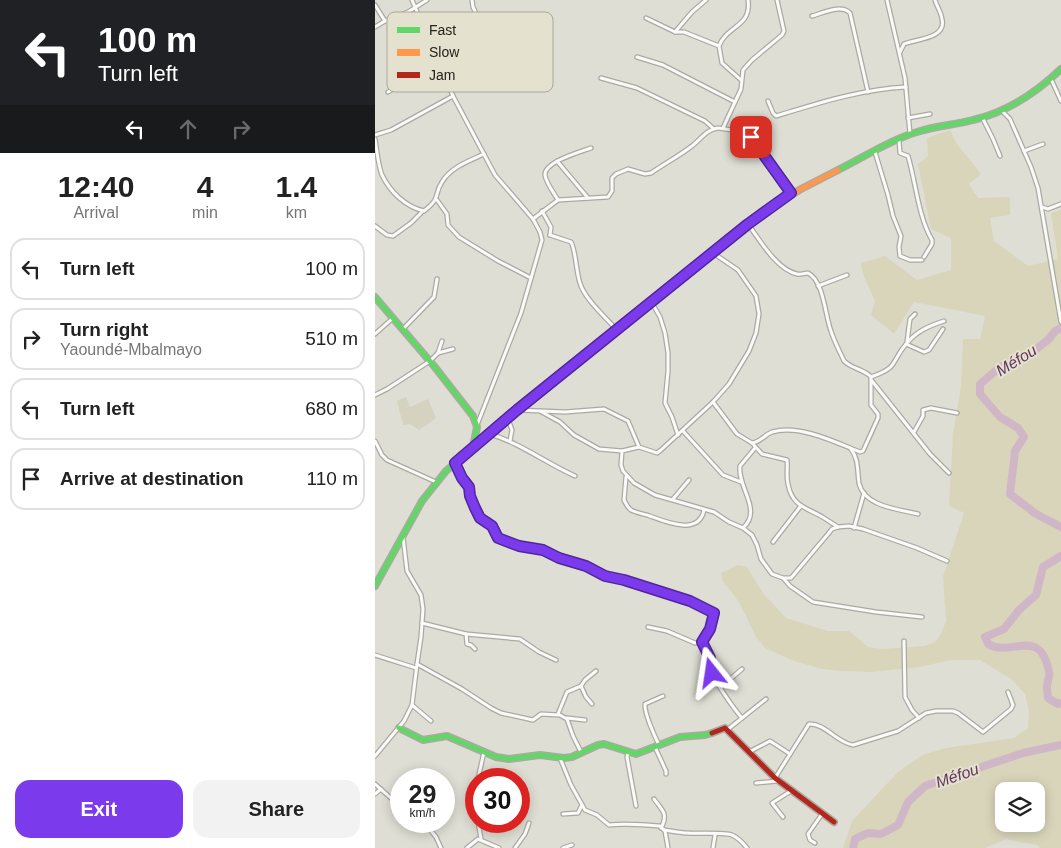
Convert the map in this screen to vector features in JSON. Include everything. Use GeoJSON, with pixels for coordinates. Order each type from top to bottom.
{"type":"FeatureCollection","features":[{"type":"Feature","properties":{"kind":"main road"},"geometry":{"type":"LineString","coordinates":[[375,586],[421,501],[455,463],[507,418],[748,224],[791,193],[910,134],[944,124],[981,117],[1001,110],[1032,94],[1060,71]]}},
{"type":"Feature","properties":{"kind":"main road"},"geometry":{"type":"LineString","coordinates":[[375,297],[430,361],[473,416],[477,427],[473,447]]}},
{"type":"Feature","properties":{"kind":"main road"},"geometry":{"type":"LineString","coordinates":[[399,728],[422,740],[440,735],[447,736],[497,757],[509,759],[540,755],[560,758],[572,757],[604,744],[636,754],[680,737],[705,735],[725,728],[777,780],[833,822]]}},
{"type":"Feature","properties":{"kind":"street"},"geometry":{"type":"LineString","coordinates":[[411,0],[417,12]]}},
{"type":"Feature","properties":{"kind":"street"},"geometry":{"type":"LineString","coordinates":[[408,12],[427,0]]}},
{"type":"Feature","properties":{"kind":"street"},"geometry":{"type":"LineString","coordinates":[[472,0],[475,12]]}},
{"type":"Feature","properties":{"kind":"street"},"geometry":{"type":"LineString","coordinates":[[675,32],[691,12],[705,0]]}},
{"type":"Feature","properties":{"kind":"street"},"geometry":{"type":"LineString","coordinates":[[741,80],[722,63],[719,46],[725,37],[746,19],[750,9],[748,0]]}},
{"type":"Feature","properties":{"kind":"street"},"geometry":{"type":"LineString","coordinates":[[723,128],[741,89],[741,74],[745,66],[782,35],[784,31],[781,27],[777,0]]}},
{"type":"Feature","properties":{"kind":"street"},"geometry":{"type":"LineString","coordinates":[[887,0],[906,87],[910,134]]}},
{"type":"Feature","properties":{"kind":"street"},"geometry":{"type":"LineString","coordinates":[[899,52],[904,44],[927,38],[939,31],[943,20],[935,0]]}},
{"type":"Feature","properties":{"kind":"street"},"geometry":{"type":"LineString","coordinates":[[375,5],[385,21],[375,27]]}},
{"type":"Feature","properties":{"kind":"street"},"geometry":{"type":"LineString","coordinates":[[812,16],[842,9],[850,13],[868,92]]}},
{"type":"Feature","properties":{"kind":"street"},"geometry":{"type":"LineString","coordinates":[[646,18],[675,32],[684,32],[719,46]]}},
{"type":"Feature","properties":{"kind":"street"},"geometry":{"type":"LineString","coordinates":[[637,57],[663,65],[735,102]]}},
{"type":"Feature","properties":{"kind":"street"},"geometry":{"type":"LineString","coordinates":[[601,78],[637,88],[705,121],[714,128],[746,132],[791,193]]}},
{"type":"Feature","properties":{"kind":"street"},"geometry":{"type":"LineString","coordinates":[[1051,78],[1061,101]]}},
{"type":"Feature","properties":{"kind":"street"},"geometry":{"type":"LineString","coordinates":[[768,101],[776,116],[868,92],[906,87]]}},
{"type":"Feature","properties":{"kind":"street"},"geometry":{"type":"LineString","coordinates":[[451,92],[495,175],[533,219],[542,240]]}},
{"type":"Feature","properties":{"kind":"street"},"geometry":{"type":"LineString","coordinates":[[375,135],[391,130],[453,96]]}},
{"type":"Feature","properties":{"kind":"street"},"geometry":{"type":"LineString","coordinates":[[1001,110],[1010,119],[1033,174],[1041,206],[1061,322]]}},
{"type":"Feature","properties":{"kind":"street"},"geometry":{"type":"LineString","coordinates":[[908,118],[931,114]]}},
{"type":"Feature","properties":{"kind":"street"},"geometry":{"type":"LineString","coordinates":[[981,117],[1000,156]]}},
{"type":"Feature","properties":{"kind":"street"},"geometry":{"type":"LineString","coordinates":[[533,219],[558,200],[608,197],[613,191],[612,178],[616,174],[628,169],[645,174],[651,173],[691,147],[714,128]]}},
{"type":"Feature","properties":{"kind":"street"},"geometry":{"type":"LineString","coordinates":[[375,140],[382,174],[389,186],[405,203],[414,209],[424,211]]}},
{"type":"Feature","properties":{"kind":"street"},"geometry":{"type":"LineString","coordinates":[[875,152],[889,195],[893,216],[901,236],[900,256],[910,260],[923,258],[932,240],[928,235],[924,222],[908,156],[901,153],[899,140]]}},
{"type":"Feature","properties":{"kind":"street"},"geometry":{"type":"LineString","coordinates":[[1024,151],[1043,144]]}},
{"type":"Feature","properties":{"kind":"street"},"geometry":{"type":"LineString","coordinates":[[558,200],[545,176],[548,166],[591,148]]}},
{"type":"Feature","properties":{"kind":"street"},"geometry":{"type":"LineString","coordinates":[[375,226],[387,235],[393,236],[437,200],[441,183],[451,171],[484,154]]}},
{"type":"Feature","properties":{"kind":"street"},"geometry":{"type":"LineString","coordinates":[[557,161],[588,198]]}},
{"type":"Feature","properties":{"kind":"street"},"geometry":{"type":"LineString","coordinates":[[437,200],[447,214],[448,225],[459,237],[498,261],[531,278]]}},
{"type":"Feature","properties":{"kind":"street"},"geometry":{"type":"LineString","coordinates":[[1041,206],[1048,210],[1061,204]]}},
{"type":"Feature","properties":{"kind":"street"},"geometry":{"type":"LineString","coordinates":[[543,211],[551,227],[550,235]]}},
{"type":"Feature","properties":{"kind":"street"},"geometry":{"type":"LineString","coordinates":[[748,224],[775,260],[793,273],[811,273],[818,286],[825,305],[830,329],[844,361],[869,374],[930,454],[949,473]]}},
{"type":"Feature","properties":{"kind":"street"},"geometry":{"type":"LineString","coordinates":[[477,427],[509,346],[542,240],[549,233],[571,242],[574,246],[582,290],[617,330]]}},
{"type":"Feature","properties":{"kind":"street"},"geometry":{"type":"LineString","coordinates":[[540,411],[560,422],[574,435],[599,449],[622,451],[639,447],[657,452],[683,431],[713,402],[735,376],[749,351],[756,332],[759,314],[756,296],[738,270],[713,252]]}},
{"type":"Feature","properties":{"kind":"street"},"geometry":{"type":"LineString","coordinates":[[818,286],[847,275]]}},
{"type":"Feature","properties":{"kind":"street"},"geometry":{"type":"LineString","coordinates":[[403,329],[434,297],[437,278]]}},
{"type":"Feature","properties":{"kind":"street"},"geometry":{"type":"LineString","coordinates":[[652,303],[665,333],[668,362],[665,403],[672,417],[677,435]]}},
{"type":"Feature","properties":{"kind":"street"},"geometry":{"type":"LineString","coordinates":[[907,343],[910,319],[915,314]]}},
{"type":"Feature","properties":{"kind":"street"},"geometry":{"type":"LineString","coordinates":[[375,334],[393,318]]}},
{"type":"Feature","properties":{"kind":"street"},"geometry":{"type":"LineString","coordinates":[[872,379],[891,369],[907,343],[926,328],[944,321]]}},
{"type":"Feature","properties":{"kind":"street"},"geometry":{"type":"LineString","coordinates":[[907,343],[924,352],[929,350],[943,328]]}},
{"type":"Feature","properties":{"kind":"street"},"geometry":{"type":"LineString","coordinates":[[438,354],[442,342]]}},
{"type":"Feature","properties":{"kind":"street"},"geometry":{"type":"LineString","coordinates":[[375,395],[387,389],[438,354],[453,349]]}},
{"type":"Feature","properties":{"kind":"street"},"geometry":{"type":"LineString","coordinates":[[752,443],[773,432],[792,431],[813,435],[860,452],[863,450],[878,418],[878,414],[870,402],[872,379]]}},
{"type":"Feature","properties":{"kind":"street"},"geometry":{"type":"LineString","coordinates":[[713,402],[737,434],[752,443],[762,454],[787,460],[789,489],[800,507],[838,527]]}},
{"type":"Feature","properties":{"kind":"street"},"geometry":{"type":"LineString","coordinates":[[914,432],[923,416],[923,410],[931,408],[957,413]]}},
{"type":"Feature","properties":{"kind":"street"},"geometry":{"type":"LineString","coordinates":[[517,410],[565,412],[604,409],[628,422],[639,447]]}},
{"type":"Feature","properties":{"kind":"street"},"geometry":{"type":"LineString","coordinates":[[507,418],[512,430],[510,441]]}},
{"type":"Feature","properties":{"kind":"street"},"geometry":{"type":"LineString","coordinates":[[683,431],[723,476],[741,482]]}},
{"type":"Feature","properties":{"kind":"street"},"geometry":{"type":"LineString","coordinates":[[489,434],[510,441],[575,476]]}},
{"type":"Feature","properties":{"kind":"street"},"geometry":{"type":"LineString","coordinates":[[375,441],[382,455],[387,460],[436,482]]}},
{"type":"Feature","properties":{"kind":"street"},"geometry":{"type":"LineString","coordinates":[[743,528],[749,522],[750,513],[747,492],[741,482],[739,473],[740,466],[755,448]]}},
{"type":"Feature","properties":{"kind":"street"},"geometry":{"type":"LineString","coordinates":[[851,449],[857,456],[859,483],[864,493],[878,504],[918,514]]}},
{"type":"Feature","properties":{"kind":"street"},"geometry":{"type":"LineString","coordinates":[[622,451],[621,465],[626,476],[624,500],[627,507],[667,522],[684,526],[701,520],[704,510]]}},
{"type":"Feature","properties":{"kind":"street"},"geometry":{"type":"LineString","coordinates":[[455,463],[462,478],[469,487],[470,496],[480,518],[492,526],[498,538],[519,546],[543,550],[559,558],[586,566],[605,576],[666,593],[714,613],[710,629],[702,642]]}},
{"type":"Feature","properties":{"kind":"street"},"geometry":{"type":"LineString","coordinates":[[626,476],[648,492],[714,512],[729,522],[743,528],[751,535],[757,545],[761,559],[772,574],[783,578],[791,578],[832,529],[838,527],[854,528],[917,548],[947,561]]}},
{"type":"Feature","properties":{"kind":"street"},"geometry":{"type":"LineString","coordinates":[[673,499],[689,480]]}},
{"type":"Feature","properties":{"kind":"street"},"geometry":{"type":"LineString","coordinates":[[854,528],[864,493]]}},
{"type":"Feature","properties":{"kind":"street"},"geometry":{"type":"LineString","coordinates":[[773,542],[800,507]]}},
{"type":"Feature","properties":{"kind":"street"},"geometry":{"type":"LineString","coordinates":[[375,756],[399,728],[412,705],[421,637],[423,609],[421,595],[407,571],[403,534]]}},
{"type":"Feature","properties":{"kind":"street"},"geometry":{"type":"LineString","coordinates":[[783,578],[790,586],[813,602],[922,617]]}},
{"type":"Feature","properties":{"kind":"street"},"geometry":{"type":"LineString","coordinates":[[422,622],[466,634],[520,639],[539,652],[556,660]]}},
{"type":"Feature","properties":{"kind":"street"},"geometry":{"type":"LineString","coordinates":[[648,627],[667,631],[695,643],[702,642]]}},
{"type":"Feature","properties":{"kind":"street"},"geometry":{"type":"LineString","coordinates":[[466,634],[467,644],[475,649]]}},
{"type":"Feature","properties":{"kind":"street"},"geometry":{"type":"LineString","coordinates":[[904,641],[905,697],[919,718]]}},
{"type":"Feature","properties":{"kind":"street"},"geometry":{"type":"LineString","coordinates":[[702,642],[710,658],[712,673],[742,718]]}},
{"type":"Feature","properties":{"kind":"street"},"geometry":{"type":"LineString","coordinates":[[375,655],[416,666],[462,688],[501,713],[533,720],[541,714],[559,715],[566,718],[584,718],[585,720]]}},
{"type":"Feature","properties":{"kind":"street"},"geometry":{"type":"LineString","coordinates":[[721,687],[742,669]]}},
{"type":"Feature","properties":{"kind":"street"},"geometry":{"type":"LineString","coordinates":[[559,715],[567,692],[580,687],[596,671]]}},
{"type":"Feature","properties":{"kind":"street"},"geometry":{"type":"LineString","coordinates":[[580,687],[592,704]]}},
{"type":"Feature","properties":{"kind":"street"},"geometry":{"type":"LineString","coordinates":[[756,783],[777,780],[790,754],[809,724],[816,725],[853,746],[898,731],[926,713],[953,711],[983,732],[1011,709],[1013,705],[1008,692]]}},
{"type":"Feature","properties":{"kind":"street"},"geometry":{"type":"LineString","coordinates":[[663,696],[645,704],[644,707],[645,715],[666,774]]}},
{"type":"Feature","properties":{"kind":"street"},"geometry":{"type":"LineString","coordinates":[[727,730],[766,699]]}},
{"type":"Feature","properties":{"kind":"street"},"geometry":{"type":"LineString","coordinates":[[412,705],[431,721]]}},
{"type":"Feature","properties":{"kind":"street"},"geometry":{"type":"LineString","coordinates":[[566,718],[581,752]]}},
{"type":"Feature","properties":{"kind":"street"},"geometry":{"type":"LineString","coordinates":[[749,752],[770,742],[790,754]]}},
{"type":"Feature","properties":{"kind":"street"},"geometry":{"type":"LineString","coordinates":[[480,768],[484,752]]}},
{"type":"Feature","properties":{"kind":"street"},"geometry":{"type":"LineString","coordinates":[[628,753],[636,806]]}},
{"type":"Feature","properties":{"kind":"street"},"geometry":{"type":"LineString","coordinates":[[560,758],[582,806],[585,810],[597,815],[609,824],[624,823],[660,826],[663,829],[734,836],[747,848]]}},
{"type":"Feature","properties":{"kind":"street"},"geometry":{"type":"LineString","coordinates":[[375,784],[390,797]]}},
{"type":"Feature","properties":{"kind":"street"},"geometry":{"type":"LineString","coordinates":[[375,794],[381,789]]}},
{"type":"Feature","properties":{"kind":"street"},"geometry":{"type":"LineString","coordinates":[[783,817],[772,803],[791,790]]}},
{"type":"Feature","properties":{"kind":"street"},"geometry":{"type":"LineString","coordinates":[[654,799],[665,815],[663,829],[668,848]]}},
{"type":"Feature","properties":{"kind":"street"},"geometry":{"type":"LineString","coordinates":[[563,814],[578,813],[582,806]]}},
{"type":"Feature","properties":{"kind":"street"},"geometry":{"type":"LineString","coordinates":[[815,843],[810,840],[809,834],[822,814]]}},
{"type":"Feature","properties":{"kind":"street"},"geometry":{"type":"LineString","coordinates":[[433,833],[441,848]]}},
{"type":"Feature","properties":{"kind":"street"},"geometry":{"type":"LineString","coordinates":[[480,833],[481,839]]}},
{"type":"Feature","properties":{"kind":"street"},"geometry":{"type":"LineString","coordinates":[[515,848],[525,833]]}},
{"type":"Feature","properties":{"kind":"street"},"geometry":{"type":"LineString","coordinates":[[713,848],[715,834]]}},
{"type":"Feature","properties":{"kind":"street"},"geometry":{"type":"LineString","coordinates":[[467,848],[481,839]]}},
{"type":"Feature","properties":{"kind":"street"},"geometry":{"type":"LineString","coordinates":[[481,839],[499,848]]}},
{"type":"Feature","properties":{"kind":"street"},"geometry":{"type":"LineString","coordinates":[[563,848],[572,845]]}},
{"type":"Feature","properties":{"kind":"shaded area"},"geometry":{"type":"Polygon","coordinates":[[[950,130],[957,144],[981,174],[969,184],[978,198],[1010,197],[1010,215],[990,218],[994,241],[1028,266],[1058,259],[1051,213],[1061,210],[1061,848],[1040,848],[1037,845],[1006,839],[985,848],[843,848],[852,821],[898,772],[922,755],[946,748],[1014,738],[1028,728],[1029,711],[1025,694],[1011,679],[980,660],[950,660],[920,667],[872,672],[822,669],[794,661],[765,648],[756,637],[740,604],[723,582],[721,573],[738,565],[747,567],[763,593],[786,618],[828,631],[849,631],[868,647],[882,649],[925,646],[935,642],[941,634],[946,621],[943,576],[964,513],[949,506],[953,434],[961,387],[963,339],[980,339],[985,316],[914,302],[894,334],[871,315],[875,301],[861,263],[885,256],[917,280],[951,270],[951,238],[931,229],[918,164],[928,156],[927,138],[950,130]]]}},
{"type":"Feature","properties":{"kind":"shaded area"},"geometry":{"type":"Polygon","coordinates":[[[406,397],[410,407],[428,399],[436,418],[419,430],[410,424],[403,425],[397,401],[406,397]]]}},
{"type":"Feature","properties":{"kind":"waterway","name":"Méfou"},"geometry":{"type":"LineString","coordinates":[[1061,328],[1055,331],[1049,339],[1035,350],[999,368],[980,384],[980,394],[1000,417],[1018,428],[1024,437],[1015,451],[1010,494],[1036,514],[1061,527]]}},
{"type":"Feature","properties":{"kind":"waterway","name":"Méfou"},"geometry":{"type":"LineString","coordinates":[[1061,556],[1043,567],[1036,595],[1019,610],[1004,629],[985,637],[988,644],[997,647],[1032,646],[1039,650],[1045,658],[1049,672],[1048,698],[1058,704],[1061,703]]}},
{"type":"Feature","properties":{"kind":"waterway","name":"Méfou"},"geometry":{"type":"LineString","coordinates":[[853,848],[855,839],[868,833],[881,834],[898,825],[908,802],[925,786],[1023,753],[1061,745]]}},
{"type":"Feature","properties":{"kind":"traffic: fast"},"geometry":{"type":"LineString","coordinates":[[838,170],[907,135],[931,128],[973,120],[998,112],[1031,94],[1061,69]]}},
{"type":"Feature","properties":{"kind":"traffic: fast"},"geometry":{"type":"LineString","coordinates":[[375,297],[434,366],[473,416],[477,427],[473,447]]}},
{"type":"Feature","properties":{"kind":"traffic: fast"},"geometry":{"type":"LineString","coordinates":[[375,586],[422,501],[446,471],[517,410],[638,313]]}},
{"type":"Feature","properties":{"kind":"traffic: fast"},"geometry":{"type":"LineString","coordinates":[[399,728],[423,740],[447,736],[496,757],[509,759],[540,755],[572,757],[604,744],[636,754],[680,737],[712,733]]}},
{"type":"Feature","properties":{"kind":"traffic: slow"},"geometry":{"type":"LineString","coordinates":[[638,313],[765,210],[838,170]]}},
{"type":"Feature","properties":{"kind":"traffic: jam"},"geometry":{"type":"LineString","coordinates":[[712,733],[725,728],[775,778],[834,822]]}},
{"type":"Feature","properties":{"kind":"route"},"geometry":{"type":"LineString","coordinates":[[712,673],[710,658],[702,642],[710,629],[714,613],[690,601],[624,580],[605,576],[586,566],[559,558],[543,550],[506,543],[498,538],[489,522],[480,518],[470,496],[469,487],[462,478],[455,463],[517,410],[765,210],[791,193],[751,137]]}}]}
